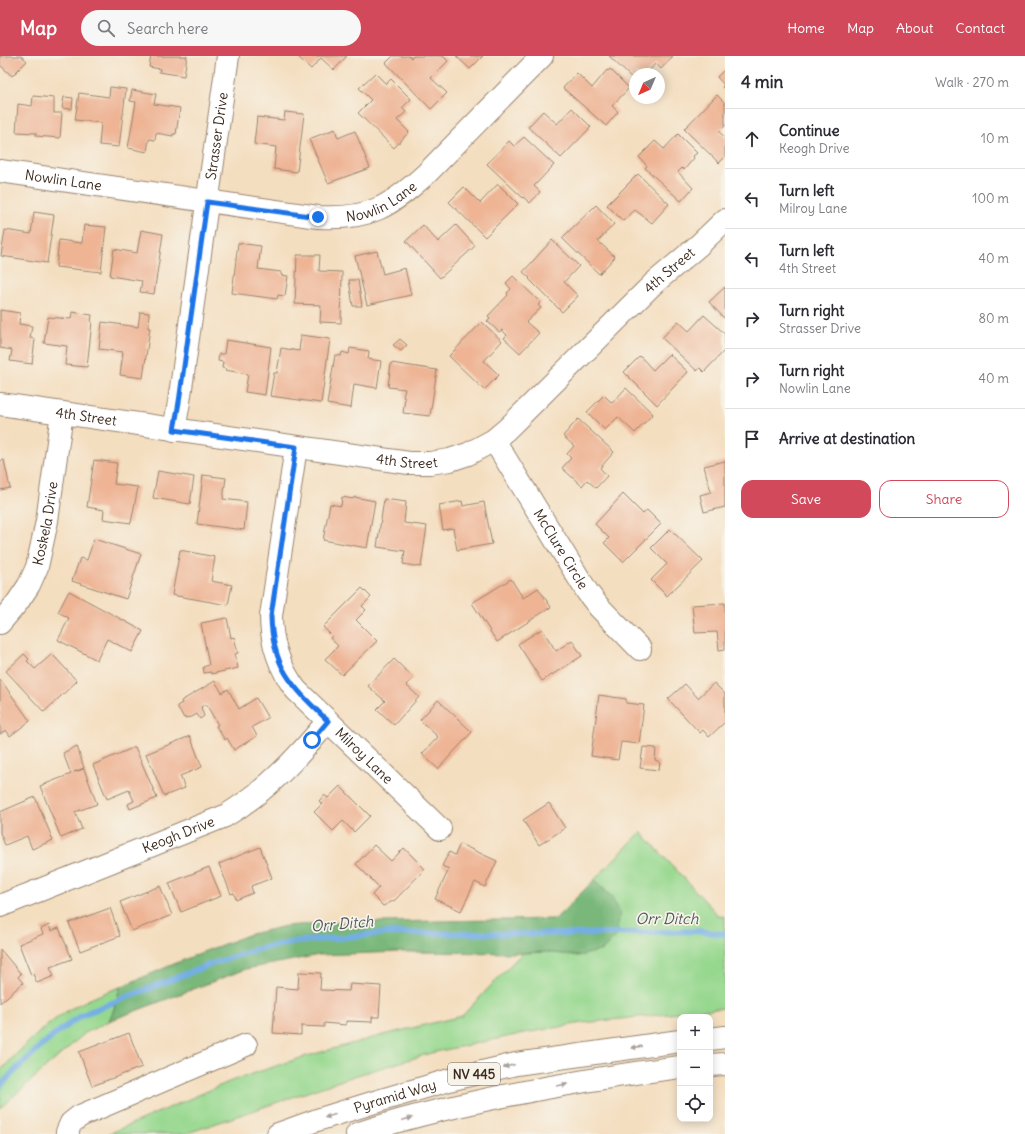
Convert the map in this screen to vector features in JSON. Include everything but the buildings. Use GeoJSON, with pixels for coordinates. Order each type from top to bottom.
{"type":"FeatureCollection","features":[{"type":"Feature","properties":{"kind":"street","name":"Strasser Drive"},"geometry":{"type":"LineString","coordinates":[[174,430],[228,56]]}},
{"type":"Feature","properties":{"kind":"street","name":"Nowlin Lane"},"geometry":{"type":"LineString","coordinates":[[0,171],[318,217],[335,218],[352,216],[384,207],[412,187],[542,56]]}},
{"type":"Feature","properties":{"kind":"street","name":"4th Street"},"geometry":{"type":"LineString","coordinates":[[0,404],[410,463],[430,463],[450,460],[482,448],[507,429],[642,295],[725,220]]}},
{"type":"Feature","properties":{"kind":"street","name":"Koskela Drive"},"geometry":{"type":"LineString","coordinates":[[0,623],[17,603],[29,585],[37,567],[47,521],[62,413]]}},
{"type":"Feature","properties":{"kind":"street","name":"McClure Circle"},"geometry":{"type":"LineString","coordinates":[[494,440],[588,593],[599,607],[640,649]]}},
{"type":"Feature","properties":{"kind":"street","name":"Milroy Lane"},"geometry":{"type":"LineString","coordinates":[[296,447],[271,616],[271,632],[279,663],[296,690],[440,829]]}},
{"type":"Feature","properties":{"kind":"street","name":"Keogh Drive"},"geometry":{"type":"LineString","coordinates":[[0,906],[225,816],[258,794],[312,740],[328,721]]}},
{"type":"Feature","properties":{"kind":"street"},"geometry":{"type":"LineString","coordinates":[[713,1039],[725,1038]]}},
{"type":"Feature","properties":{"kind":"street","name":"Pyramid Way"},"geometry":{"type":"LineString","coordinates":[[278,1134],[316,1120],[453,1079],[516,1064],[677,1041]]}},
{"type":"Feature","properties":{"kind":"street"},"geometry":{"type":"LineString","coordinates":[[68,1134],[67,1132],[71,1123],[80,1116],[246,1045]]}},
{"type":"Feature","properties":{"kind":"street"},"geometry":{"type":"LineString","coordinates":[[713,1065],[725,1064]]}},
{"type":"Feature","properties":{"kind":"street","name":"Pyramid Way"},"geometry":{"type":"LineString","coordinates":[[356,1134],[409,1118],[531,1090],[677,1067]]}},
{"type":"Feature","properties":{"kind":"green space"},"geometry":{"type":"Polygon","coordinates":[[[641,832],[718,915],[725,917],[725,1008],[582,1023],[525,1033],[431,1053],[354,1076],[185,1134],[108,1134],[231,1081],[300,1058],[383,1035],[462,1016],[522,953],[546,952],[579,956],[612,897],[594,880],[641,832]]]}},
{"type":"Feature","properties":{"kind":"green space"},"geometry":{"type":"Polygon","coordinates":[[[594,880],[612,897],[620,913],[616,937],[603,950],[579,956],[546,952],[400,952],[319,955],[246,969],[109,1021],[120,987],[200,953],[251,934],[286,926],[324,923],[555,919],[594,880]]]}},
{"type":"Feature","properties":{"kind":"green space"},"geometry":{"type":"Polygon","coordinates":[[[120,987],[109,1021],[85,1033],[0,1108],[0,1071],[15,1055],[38,1033],[64,1013],[91,998],[120,987]]]}},
{"type":"Feature","properties":{"kind":"waterway","name":"Orr Ditch"},"geometry":{"type":"LineString","coordinates":[[0,1086],[40,1047],[84,1014],[211,964],[257,949],[294,942],[387,933],[569,934],[697,931],[725,934]]}},
{"type":"Feature","properties":{"kind":"route"},"geometry":{"type":"LineString","coordinates":[[312,740],[328,721],[296,690],[288,678],[279,663],[271,632],[271,616],[291,472],[296,447],[174,430],[207,202],[231,204],[318,217]]}}]}
